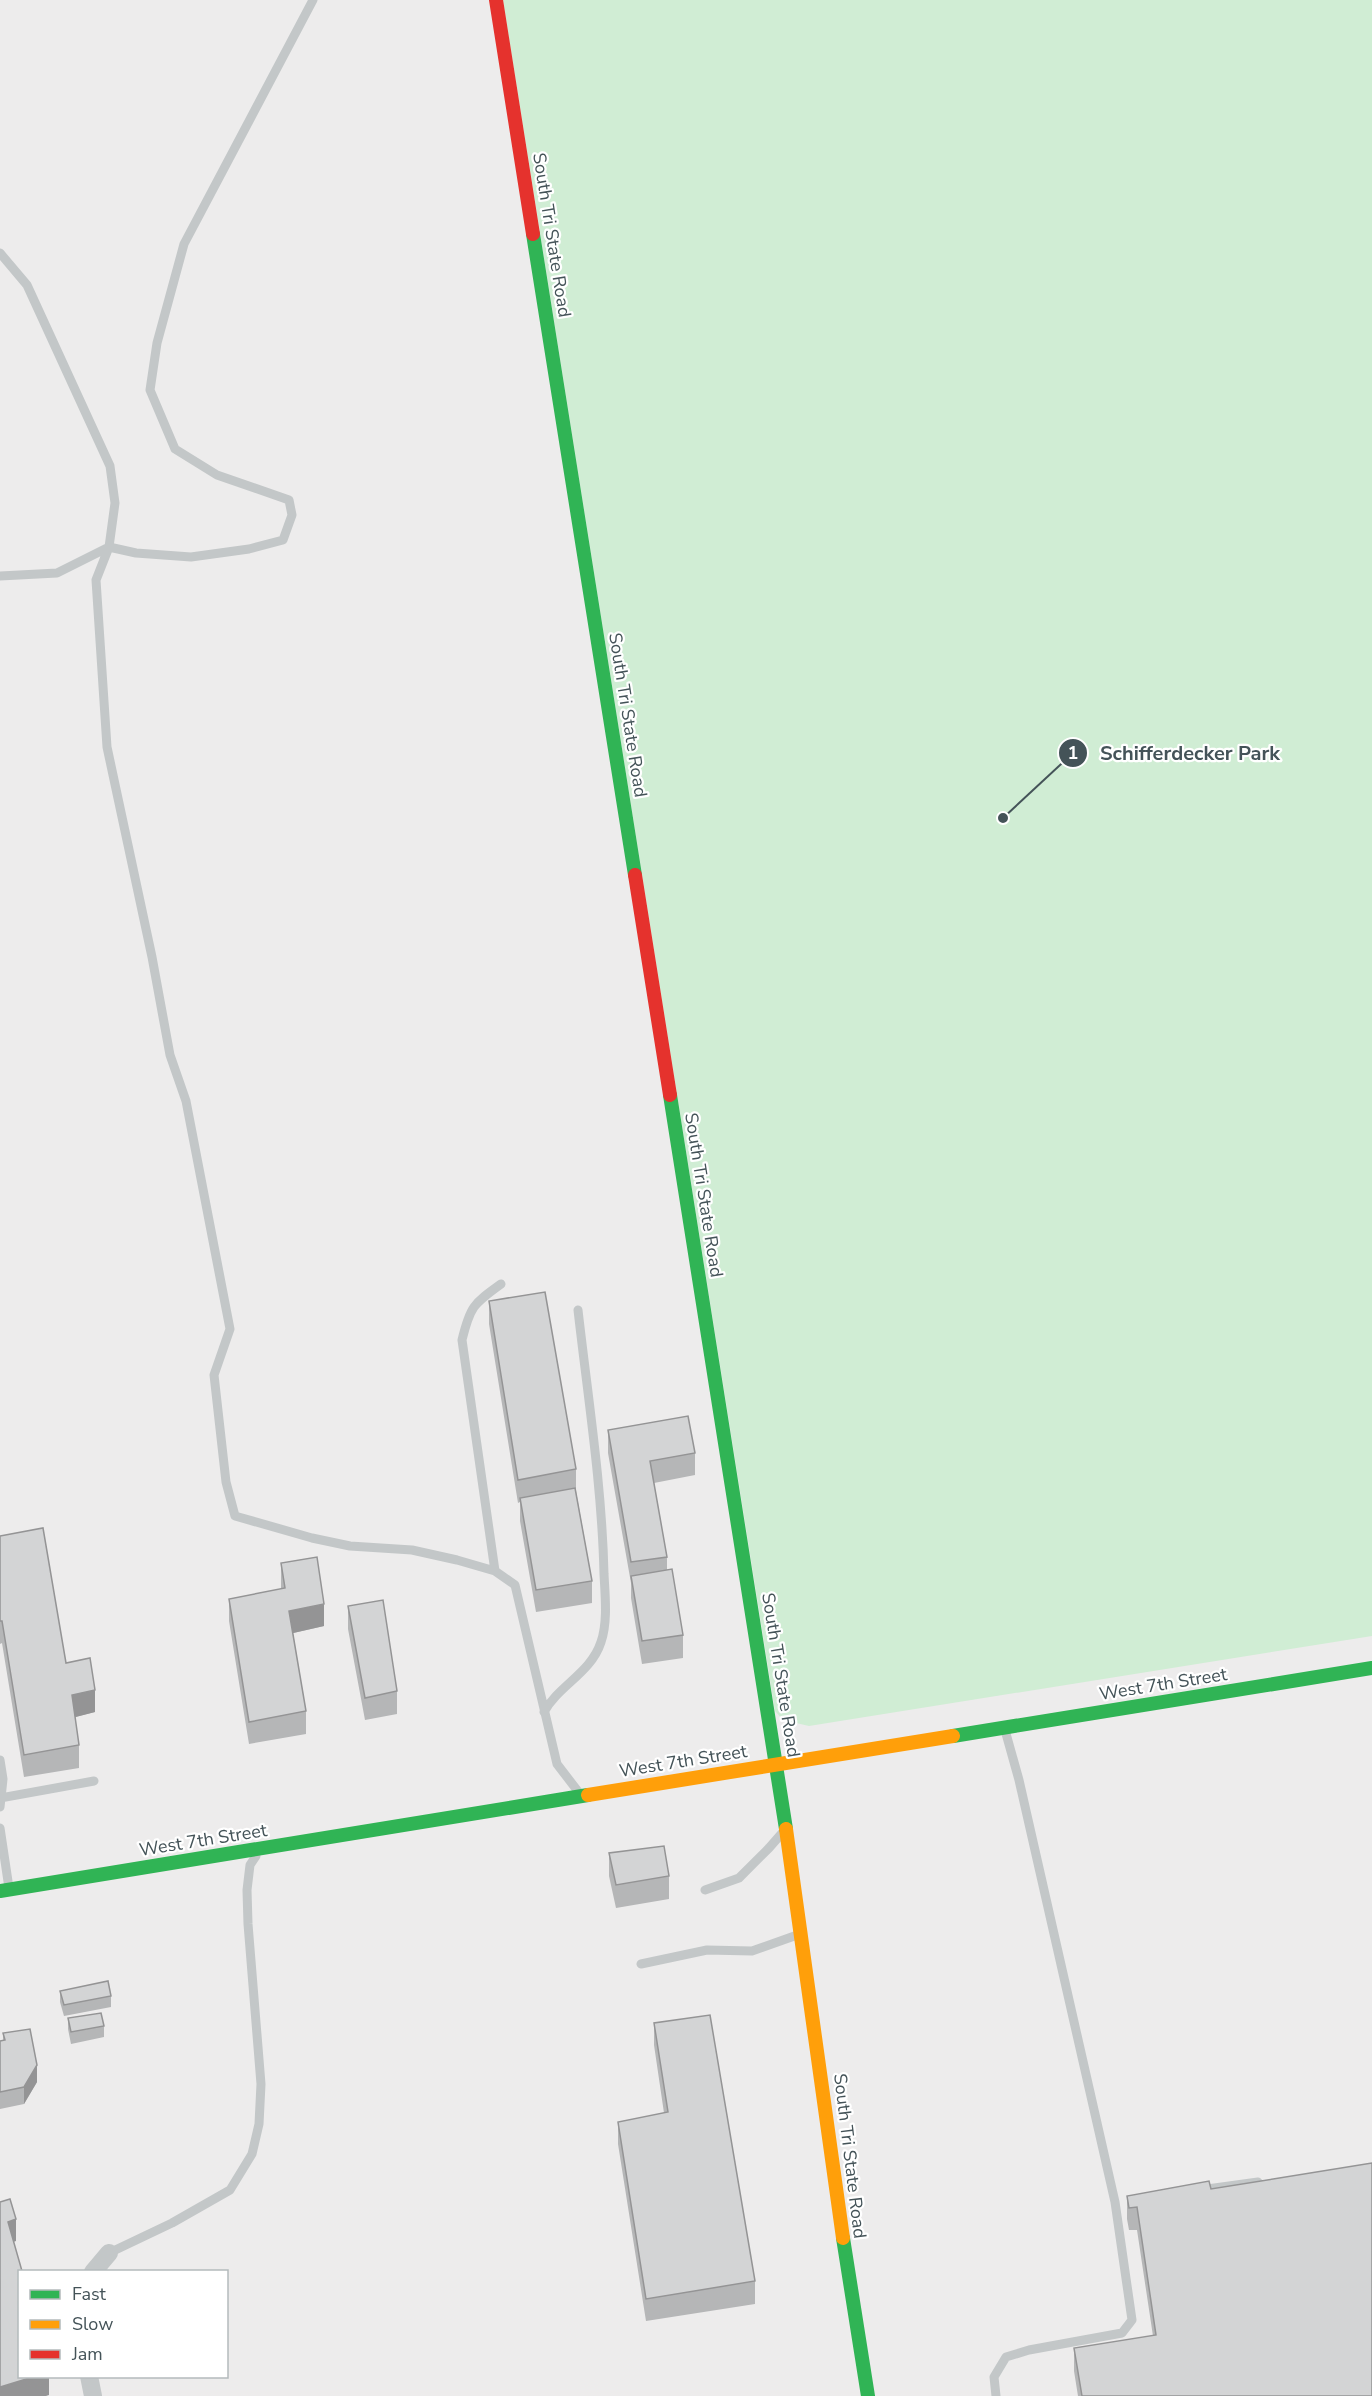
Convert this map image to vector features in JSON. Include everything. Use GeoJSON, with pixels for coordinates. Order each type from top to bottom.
{"type":"FeatureCollection","features":[{"type":"Feature","properties":{"kind":"street","name":"South Tri State Road"},"geometry":{"type":"LineString","coordinates":[[496,0],[777,1764],[849,2284],[868,2396]]}},
{"type":"Feature","properties":{"kind":"street","name":"West 7th Street"},"geometry":{"type":"LineString","coordinates":[[4,1891],[1372,1668]]}},
{"type":"Feature","properties":{"kind":"street"},"geometry":{"type":"LineString","coordinates":[[94,2270],[109,2253]]}},
{"type":"Feature","properties":{"kind":"street"},"geometry":{"type":"LineString","coordinates":[[89,2378],[93,2396]]}},
{"type":"Feature","properties":{"kind":"lane"},"geometry":{"type":"LineString","coordinates":[[0,576],[57,573],[110,547],[136,553],[190,557],[249,549],[283,540],[292,515],[289,500],[217,475],[175,449],[150,390],[162,321],[184,244],[313,0]]}},
{"type":"Feature","properties":{"kind":"lane"},"geometry":{"type":"LineString","coordinates":[[0,253],[27,285],[110,466],[115,503],[110,547],[96,580],[107,747],[152,957],[170,1055],[186,1101],[230,1329],[214,1375],[226,1482],[236,1516],[312,1538],[350,1546],[412,1550],[457,1560],[495,1571],[515,1585],[557,1764],[582,1796]]}},
{"type":"Feature","properties":{"kind":"lane"},"geometry":{"type":"LineString","coordinates":[[495,1571],[462,1340],[468,1314],[478,1300],[501,1284]]}},
{"type":"Feature","properties":{"kind":"lane"},"geometry":{"type":"LineString","coordinates":[[544,1712],[551,1699],[590,1664],[602,1641],[605,1610],[603,1532],[578,1310]]}},
{"type":"Feature","properties":{"kind":"lane"},"geometry":{"type":"LineString","coordinates":[[996,2396],[994,2377],[1006,2358],[1029,2350],[1122,2333],[1131,2320],[1115,2202],[1005,1727]]}},
{"type":"Feature","properties":{"kind":"lane"},"geometry":{"type":"LineString","coordinates":[[0,1760],[3,1779],[0,1801],[94,1781]]}},
{"type":"Feature","properties":{"kind":"lane"},"geometry":{"type":"LineString","coordinates":[[705,1890],[739,1878],[786,1827]]}},
{"type":"Feature","properties":{"kind":"lane"},"geometry":{"type":"LineString","coordinates":[[0,1828],[4,1891]]}},
{"type":"Feature","properties":{"kind":"lane"},"geometry":{"type":"LineString","coordinates":[[109,2253],[172,2223],[230,2190],[252,2154],[259,2124],[261,2084],[247,1890],[250,1865],[261,1849]]}},
{"type":"Feature","properties":{"kind":"lane"},"geometry":{"type":"LineString","coordinates":[[641,1964],[707,1950],[752,1951],[802,1933]]}},
{"type":"Feature","properties":{"kind":"lane"},"geometry":{"type":"LineString","coordinates":[[1185,2192],[1267,2180]]}},
{"type":"Feature","properties":{"kind":"lane"},"geometry":{"type":"LineString","coordinates":[[1115,2202],[1127,2200]]}},
{"type":"Feature","properties":{"kind":"green space"},"geometry":{"type":"Polygon","coordinates":[[[503,0],[1372,0],[1372,1636],[809,1726],[783,1720],[775,1711],[503,0]]]}},
{"type":"Feature","properties":{"kind":"building"},"geometry":{"type":"Polygon","coordinates":[[[545,1292],[576,1469],[518,1480],[489,1301],[545,1292]]]}},
{"type":"Feature","properties":{"kind":"building"},"geometry":{"type":"Polygon","coordinates":[[[688,1416],[695,1453],[650,1461],[667,1557],[631,1562],[608,1430],[688,1416]]]}},
{"type":"Feature","properties":{"kind":"building"},"geometry":{"type":"Polygon","coordinates":[[[575,1488],[592,1581],[536,1590],[520,1498],[575,1488]]]}},
{"type":"Feature","properties":{"kind":"building"},"geometry":{"type":"Polygon","coordinates":[[[43,1528],[66,1663],[90,1658],[95,1690],[72,1695],[79,1745],[24,1755],[2,1621],[0,1621],[0,1536],[43,1528]]]}},
{"type":"Feature","properties":{"kind":"building"},"geometry":{"type":"Polygon","coordinates":[[[317,1557],[324,1604],[289,1611],[306,1711],[249,1722],[229,1599],[285,1588],[281,1563],[317,1557]]]}},
{"type":"Feature","properties":{"kind":"building"},"geometry":{"type":"Polygon","coordinates":[[[672,1569],[683,1635],[642,1641],[631,1576],[672,1569]]]}},
{"type":"Feature","properties":{"kind":"building"},"geometry":{"type":"Polygon","coordinates":[[[383,1600],[397,1691],[365,1698],[348,1606],[383,1600]]]}},
{"type":"Feature","properties":{"kind":"building"},"geometry":{"type":"Polygon","coordinates":[[[664,1846],[669,1876],[616,1885],[609,1853],[664,1846]]]}},
{"type":"Feature","properties":{"kind":"building"},"geometry":{"type":"Polygon","coordinates":[[[108,1981],[111,1996],[64,2005],[60,1991],[108,1981]]]}},
{"type":"Feature","properties":{"kind":"building"},"geometry":{"type":"Polygon","coordinates":[[[101,2013],[104,2026],[71,2032],[68,2018],[101,2013]]]}},
{"type":"Feature","properties":{"kind":"building"},"geometry":{"type":"Polygon","coordinates":[[[710,2015],[755,2281],[646,2299],[618,2122],[668,2112],[654,2023],[710,2015]]]}},
{"type":"Feature","properties":{"kind":"building"},"geometry":{"type":"Polygon","coordinates":[[[30,2029],[37,2065],[24,2087],[0,2092],[0,2041],[5,2040],[3,2033],[30,2029]]]}},
{"type":"Feature","properties":{"kind":"building"},"geometry":{"type":"Polygon","coordinates":[[[1372,2163],[1372,2396],[1082,2396],[1074,2348],[1156,2335],[1137,2207],[1129,2208],[1127,2196],[1209,2181],[1211,2189],[1372,2163]]]}},
{"type":"Feature","properties":{"kind":"building"},"geometry":{"type":"Polygon","coordinates":[[[10,2199],[16,2219],[8,2222],[22,2270],[18,2270],[18,2378],[29,2378],[0,2387],[0,2202],[10,2199]]]}},
{"type":"Feature","properties":{"kind":"traffic: fast"},"geometry":{"type":"LineString","coordinates":[[533,234],[635,875]]}},
{"type":"Feature","properties":{"kind":"traffic: fast"},"geometry":{"type":"LineString","coordinates":[[670,1095],[786,1829]]}},
{"type":"Feature","properties":{"kind":"traffic: fast"},"geometry":{"type":"LineString","coordinates":[[953,1736],[1372,1668]]}},
{"type":"Feature","properties":{"kind":"traffic: fast"},"geometry":{"type":"LineString","coordinates":[[0,1891],[588,1795]]}},
{"type":"Feature","properties":{"kind":"traffic: fast"},"geometry":{"type":"LineString","coordinates":[[843,2238],[868,2396]]}},
{"type":"Feature","properties":{"kind":"traffic: slow"},"geometry":{"type":"LineString","coordinates":[[588,1795],[953,1736]]}},
{"type":"Feature","properties":{"kind":"traffic: slow"},"geometry":{"type":"LineString","coordinates":[[786,1829],[843,2238]]}},
{"type":"Feature","properties":{"kind":"traffic: jam"},"geometry":{"type":"LineString","coordinates":[[496,0],[533,234]]}},
{"type":"Feature","properties":{"kind":"traffic: jam"},"geometry":{"type":"LineString","coordinates":[[635,875],[670,1095]]}},
{"type":"Feature","properties":{"kind":"place","name":"Schifferdecker Park"},"geometry":{"type":"Point","coordinates":[1003,818]}}]}
